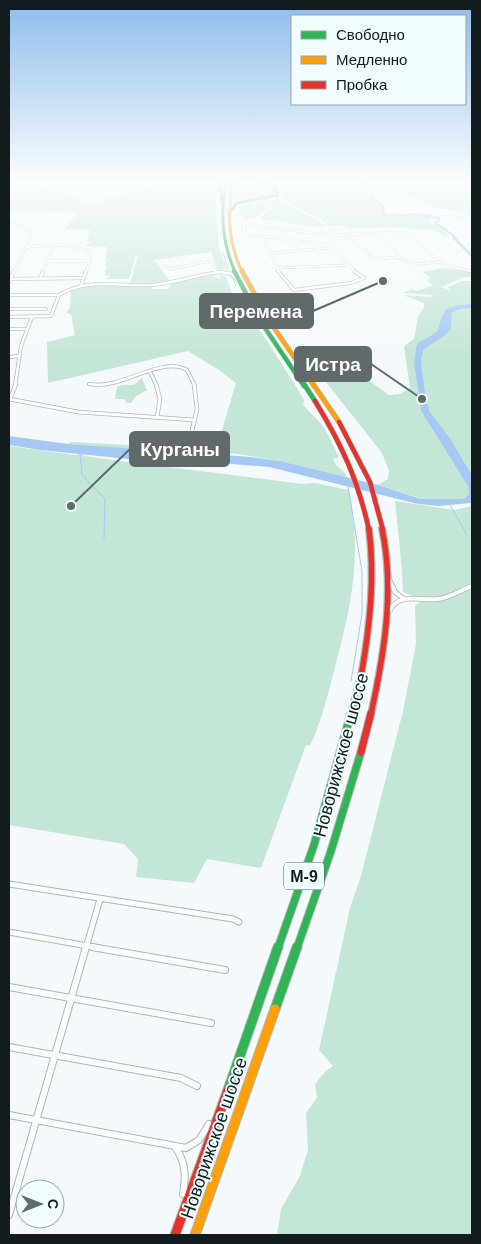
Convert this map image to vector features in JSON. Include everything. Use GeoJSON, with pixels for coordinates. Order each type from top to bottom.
{"type":"FeatureCollection","features":[{"type":"Feature","properties":{"kind":"main road","name":"Новорижское шоссе"},"geometry":{"type":"LineString","coordinates":[[174,1235],[315,845],[358,688],[366,647],[371,595],[370,539],[363,504],[350,464],[326,418],[269,334],[241,284],[230,260],[225,240]]}},
{"type":"Feature","properties":{"kind":"main road","name":"Новорижское шоссе"},"geometry":{"type":"LineString","coordinates":[[195,1235],[351,788],[376,692],[387,617],[387,573],[382,525],[378,505],[363,464],[343,427],[284,343],[248,282],[231,240]]}},
{"type":"Feature","properties":{"kind":"street"},"geometry":{"type":"LineString","coordinates":[[29,240],[10,280],[84,278]]}},
{"type":"Feature","properties":{"kind":"street"},"geometry":{"type":"LineString","coordinates":[[265,240],[272,252],[276,268],[295,290],[351,283],[364,278],[354,271],[331,242],[332,240]]}},
{"type":"Feature","properties":{"kind":"street"},"geometry":{"type":"LineString","coordinates":[[289,240],[334,246]]}},
{"type":"Feature","properties":{"kind":"street"},"geometry":{"type":"LineString","coordinates":[[353,240],[374,259],[400,257]]}},
{"type":"Feature","properties":{"kind":"street"},"geometry":{"type":"LineString","coordinates":[[385,240],[402,260],[408,263],[440,262]]}},
{"type":"Feature","properties":{"kind":"street"},"geometry":{"type":"LineString","coordinates":[[417,240],[440,262],[451,268],[472,271]]}},
{"type":"Feature","properties":{"kind":"street"},"geometry":{"type":"LineString","coordinates":[[272,252],[334,246]]}},
{"type":"Feature","properties":{"kind":"street"},"geometry":{"type":"LineString","coordinates":[[26,247],[83,248],[91,254],[81,286]]}},
{"type":"Feature","properties":{"kind":"street"},"geometry":{"type":"LineString","coordinates":[[40,279],[53,247]]}},
{"type":"Feature","properties":{"kind":"street"},"geometry":{"type":"LineString","coordinates":[[9,295],[59,294],[65,290],[81,286],[159,284],[231,270],[230,260]]}},
{"type":"Feature","properties":{"kind":"street"},"geometry":{"type":"LineString","coordinates":[[47,261],[89,261]]}},
{"type":"Feature","properties":{"kind":"street"},"geometry":{"type":"LineString","coordinates":[[163,265],[170,269],[211,261],[216,272]]}},
{"type":"Feature","properties":{"kind":"street"},"geometry":{"type":"LineString","coordinates":[[276,268],[350,265]]}},
{"type":"Feature","properties":{"kind":"street"},"geometry":{"type":"LineString","coordinates":[[224,272],[234,275],[241,284]]}},
{"type":"Feature","properties":{"kind":"street"},"geometry":{"type":"LineString","coordinates":[[9,317],[51,316],[59,294]]}},
{"type":"Feature","properties":{"kind":"street"},"geometry":{"type":"LineString","coordinates":[[9,309],[55,309]]}},
{"type":"Feature","properties":{"kind":"street"},"geometry":{"type":"LineString","coordinates":[[32,317],[19,356],[17,380],[9,399],[41,408],[64,411],[196,420]]}},
{"type":"Feature","properties":{"kind":"street"},"geometry":{"type":"LineString","coordinates":[[9,329],[27,329]]}},
{"type":"Feature","properties":{"kind":"street"},"geometry":{"type":"LineString","coordinates":[[9,357],[19,356]]}},
{"type":"Feature","properties":{"kind":"street"},"geometry":{"type":"LineString","coordinates":[[89,384],[113,382],[175,366],[188,371],[198,396],[196,420],[191,435]]}},
{"type":"Feature","properties":{"kind":"street"},"geometry":{"type":"LineString","coordinates":[[150,372],[159,388],[160,395],[156,417]]}},
{"type":"Feature","properties":{"kind":"street"},"geometry":{"type":"LineString","coordinates":[[387,573],[395,592],[406,599]]}},
{"type":"Feature","properties":{"kind":"street"},"geometry":{"type":"LineString","coordinates":[[387,617],[396,601],[406,599],[439,599],[472,586]]}},
{"type":"Feature","properties":{"kind":"street"},"geometry":{"type":"LineString","coordinates":[[9,884],[100,899],[104,898],[239,922]]}},
{"type":"Feature","properties":{"kind":"street"},"geometry":{"type":"LineString","coordinates":[[9,1215],[100,899]]}},
{"type":"Feature","properties":{"kind":"street"},"geometry":{"type":"LineString","coordinates":[[9,932],[225,970]]}},
{"type":"Feature","properties":{"kind":"street"},"geometry":{"type":"LineString","coordinates":[[9,987],[211,1023]]}},
{"type":"Feature","properties":{"kind":"street"},"geometry":{"type":"LineString","coordinates":[[9,1047],[181,1078],[197,1086]]}},
{"type":"Feature","properties":{"kind":"street"},"geometry":{"type":"LineString","coordinates":[[9,1116],[186,1148],[199,1140],[226,1093]]}},
{"type":"Feature","properties":{"kind":"street"},"geometry":{"type":"LineString","coordinates":[[174,1235],[186,1176],[182,1156],[175,1147]]}},
{"type":"Feature","properties":{"kind":"green space"},"geometry":{"type":"Polygon","coordinates":[[[218,240],[219,248],[227,268],[217,270],[211,252],[154,260],[170,281],[130,284],[138,256],[136,255],[129,279],[105,279],[110,276],[105,275],[105,270],[108,268],[106,267],[106,261],[110,260],[106,259],[107,247],[86,246],[92,242],[87,241],[218,240]]]}},
{"type":"Feature","properties":{"kind":"green space"},"geometry":{"type":"Polygon","coordinates":[[[445,268],[472,272],[472,278],[465,277],[441,287],[450,291],[448,287],[461,281],[472,281],[472,304],[447,308],[437,331],[429,338],[423,340],[414,364],[421,411],[469,488],[469,494],[464,499],[422,499],[378,485],[388,479],[389,471],[382,453],[307,358],[308,355],[352,368],[389,395],[400,394],[410,388],[404,346],[414,339],[418,316],[424,308],[424,303],[403,295],[431,297],[432,295],[403,293],[412,289],[417,291],[434,285],[427,281],[431,277],[422,272],[445,268]]]}},
{"type":"Feature","properties":{"kind":"green space"},"geometry":{"type":"Polygon","coordinates":[[[219,274],[226,277],[235,300],[249,315],[269,344],[302,396],[303,404],[307,410],[319,421],[326,432],[338,456],[338,458],[333,458],[334,461],[348,479],[280,461],[238,454],[191,451],[212,450],[222,430],[236,383],[188,351],[48,383],[47,342],[75,335],[71,314],[66,313],[70,307],[71,290],[110,286],[150,286],[152,289],[168,289],[172,284],[198,277],[213,276],[221,279],[219,274]]]}},
{"type":"Feature","properties":{"kind":"green space"},"geometry":{"type":"Polygon","coordinates":[[[472,308],[472,475],[450,438],[430,412],[426,399],[421,361],[424,349],[445,336],[451,329],[452,313],[460,309],[472,308]]]}},
{"type":"Feature","properties":{"kind":"green space"},"geometry":{"type":"Polygon","coordinates":[[[142,378],[147,390],[135,397],[131,403],[127,403],[124,399],[115,399],[117,387],[134,385],[142,378]]]}},
{"type":"Feature","properties":{"kind":"green space"},"geometry":{"type":"Polygon","coordinates":[[[71,442],[180,448],[183,450],[156,451],[68,444],[71,442]]]}},
{"type":"Feature","properties":{"kind":"green space"},"geometry":{"type":"Polygon","coordinates":[[[9,446],[74,455],[83,454],[84,456],[302,484],[315,483],[349,490],[355,536],[355,558],[350,600],[341,644],[318,726],[310,746],[306,745],[261,868],[207,859],[194,883],[136,877],[138,859],[124,844],[9,825],[9,446]]]}},
{"type":"Feature","properties":{"kind":"green space"},"geometry":{"type":"Polygon","coordinates":[[[395,501],[454,510],[472,506],[472,1235],[277,1235],[281,1209],[300,1176],[308,1150],[306,1113],[317,1098],[315,1084],[333,1066],[319,1050],[350,908],[361,876],[403,711],[416,644],[415,606],[423,600],[403,592],[395,501]]]}},
{"type":"Feature","properties":{"kind":"water"},"geometry":{"type":"Polygon","coordinates":[[[472,304],[472,308],[460,309],[452,313],[451,329],[445,336],[424,349],[421,361],[426,399],[430,412],[450,438],[472,475],[471,503],[438,506],[418,504],[269,467],[172,459],[138,460],[9,445],[9,436],[68,444],[251,457],[280,461],[378,485],[421,499],[464,499],[469,494],[469,488],[421,411],[414,364],[417,343],[437,331],[447,308],[472,304]]]}},
{"type":"Feature","properties":{"kind":"waterway"},"geometry":{"type":"LineString","coordinates":[[456,240],[472,256]]}},
{"type":"Feature","properties":{"kind":"waterway"},"geometry":{"type":"LineString","coordinates":[[223,252],[228,268],[226,271]]}},
{"type":"Feature","properties":{"kind":"waterway"},"geometry":{"type":"LineString","coordinates":[[229,275],[232,278]]}},
{"type":"Feature","properties":{"kind":"waterway"},"geometry":{"type":"LineString","coordinates":[[233,279],[236,286]]}},
{"type":"Feature","properties":{"kind":"waterway"},"geometry":{"type":"LineString","coordinates":[[80,453],[82,475],[105,499],[104,538]]}},
{"type":"Feature","properties":{"kind":"waterway"},"geometry":{"type":"LineString","coordinates":[[348,486],[362,572],[362,614],[351,681]]}},
{"type":"Feature","properties":{"kind":"waterway"},"geometry":{"type":"LineString","coordinates":[[450,505],[467,535]]}},
{"type":"Feature","properties":{"kind":"traffic: fast"},"geometry":{"type":"LineString","coordinates":[[225,240],[239,283],[250,304],[315,401]]}},
{"type":"Feature","properties":{"kind":"traffic: fast"},"geometry":{"type":"LineString","coordinates":[[228,1090],[314,845],[344,742],[362,671]]}},
{"type":"Feature","properties":{"kind":"traffic: fast"},"geometry":{"type":"LineString","coordinates":[[275,1009],[331,851],[361,752]]}},
{"type":"Feature","properties":{"kind":"traffic: slow"},"geometry":{"type":"LineString","coordinates":[[231,240],[239,266],[270,322],[339,422]]}},
{"type":"Feature","properties":{"kind":"traffic: slow"},"geometry":{"type":"LineString","coordinates":[[195,1235],[275,1009]]}},
{"type":"Feature","properties":{"kind":"traffic: jam"},"geometry":{"type":"LineString","coordinates":[[315,401],[351,467],[362,499],[369,530],[372,563],[372,597],[362,671]]}},
{"type":"Feature","properties":{"kind":"traffic: jam"},"geometry":{"type":"LineString","coordinates":[[339,422],[361,462],[374,493],[384,535],[387,566],[386,629],[382,660],[361,752]]}},
{"type":"Feature","properties":{"kind":"traffic: jam"},"geometry":{"type":"LineString","coordinates":[[175,1235],[228,1090]]}},
{"type":"Feature","properties":{"kind":"place","name":"Перемена"},"geometry":{"type":"Point","coordinates":[383,281]}},
{"type":"Feature","properties":{"kind":"place","name":"Истра"},"geometry":{"type":"Point","coordinates":[422,399]}},
{"type":"Feature","properties":{"kind":"place","name":"Курганы"},"geometry":{"type":"Point","coordinates":[71,506]}}]}
